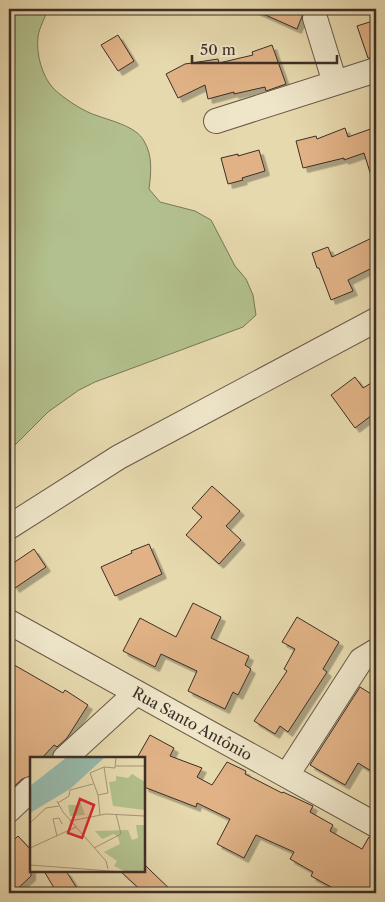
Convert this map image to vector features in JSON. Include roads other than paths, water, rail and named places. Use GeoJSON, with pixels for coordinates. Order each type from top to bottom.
{"type":"FeatureCollection","features":[{"type":"Feature","properties":{"kind":"street"},"geometry":{"type":"LineString","coordinates":[[315,18],[335,83]]}},
{"type":"Feature","properties":{"kind":"street"},"geometry":{"type":"LineString","coordinates":[[216,121],[376,70]]}},
{"type":"Feature","properties":{"kind":"street"},"geometry":{"type":"LineString","coordinates":[[9,527],[119,457],[376,320]]}},
{"type":"Feature","properties":{"kind":"street","name":"Rua Santo Antônio"},"geometry":{"type":"LineString","coordinates":[[9,622],[376,825]]}},
{"type":"Feature","properties":{"kind":"street"},"geometry":{"type":"LineString","coordinates":[[287,775],[361,660],[376,651]]}},
{"type":"Feature","properties":{"kind":"street"},"geometry":{"type":"LineString","coordinates":[[65,757],[136,693]]}},
{"type":"Feature","properties":{"kind":"street"},"geometry":{"type":"LineString","coordinates":[[9,810],[30,790]]}}]}
